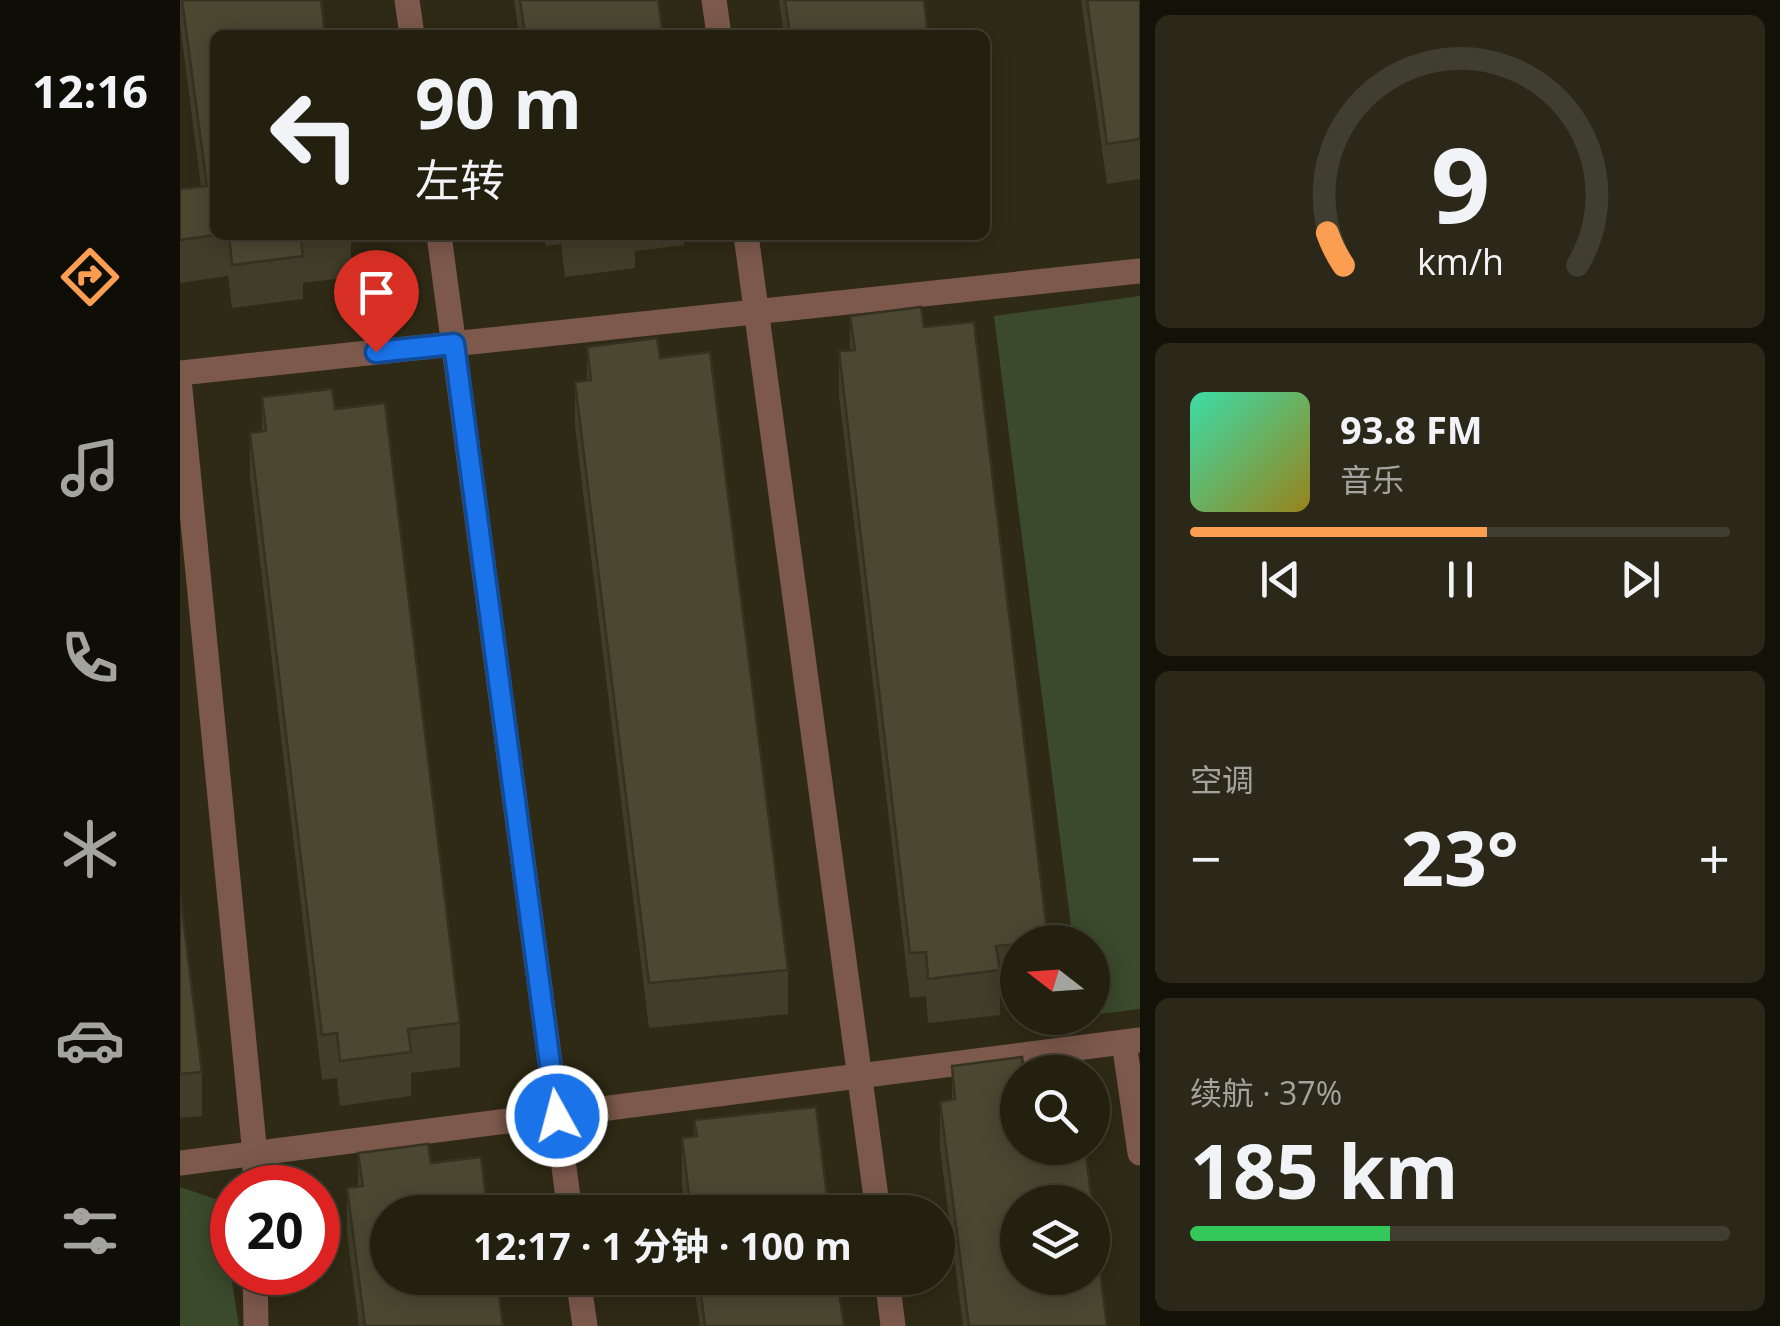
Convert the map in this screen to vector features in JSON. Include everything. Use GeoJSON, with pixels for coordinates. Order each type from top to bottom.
{"type":"FeatureCollection","features":[{"type":"Feature","properties":{"kind":"street"},"geometry":{"type":"LineString","coordinates":[[408,0],[411,30]]}},
{"type":"Feature","properties":{"kind":"street"},"geometry":{"type":"LineString","coordinates":[[714,0],[718,30]]}},
{"type":"Feature","properties":{"kind":"street"},"geometry":{"type":"LineString","coordinates":[[440,240],[568,1195]]}},
{"type":"Feature","properties":{"kind":"street"},"geometry":{"type":"LineString","coordinates":[[747,240],[876,1195]]}},
{"type":"Feature","properties":{"kind":"street"},"geometry":{"type":"LineString","coordinates":[[180,373],[1140,271]]}},
{"type":"Feature","properties":{"kind":"street"},"geometry":{"type":"LineString","coordinates":[[180,388],[256,1165]]}},
{"type":"Feature","properties":{"kind":"street"},"geometry":{"type":"LineString","coordinates":[[180,1163],[1132,1041],[1140,1153]]}},
{"type":"Feature","properties":{"kind":"street"},"geometry":{"type":"LineString","coordinates":[[256,1295],[256,1326]]}},
{"type":"Feature","properties":{"kind":"street"},"geometry":{"type":"LineString","coordinates":[[580,1295],[585,1326]]}},
{"type":"Feature","properties":{"kind":"street"},"geometry":{"type":"LineString","coordinates":[[888,1295],[893,1326]]}},
{"type":"Feature","properties":{"kind":"green space"},"geometry":{"type":"Polygon","coordinates":[[[1140,296],[1140,1009],[1110,1013],[1110,925],[1071,925],[994,316],[1140,296]]]}},
{"type":"Feature","properties":{"kind":"green space"},"geometry":{"type":"Polygon","coordinates":[[[180,1187],[210,1197],[210,1295],[234,1295],[239,1326],[180,1326],[180,1187]]]}},
{"type":"Feature","properties":{"kind":"building"},"geometry":{"type":"Polygon","coordinates":[[[182,0],[321,0],[324,30],[210,30],[210,236],[180,240],[180,189],[207,186],[182,0]]]}},
{"type":"Feature","properties":{"kind":"building"},"geometry":{"type":"Polygon","coordinates":[[[520,0],[658,0],[662,30],[524,30],[520,0]]]}},
{"type":"Feature","properties":{"kind":"building"},"geometry":{"type":"Polygon","coordinates":[[[785,0],[924,0],[927,30],[789,30],[785,0]]]}},
{"type":"Feature","properties":{"kind":"building"},"geometry":{"type":"Polygon","coordinates":[[[1087,0],[1140,0],[1140,139],[1107,144],[1087,0]]]}},
{"type":"Feature","properties":{"kind":"building"},"geometry":{"type":"Polygon","coordinates":[[[230,240],[301,240],[303,256],[232,265],[230,240]]]}},
{"type":"Feature","properties":{"kind":"building"},"geometry":{"type":"Polygon","coordinates":[[[921,307],[924,327],[974,322],[1046,925],[1000,925],[1000,946],[996,946],[1000,970],[928,979],[926,952],[910,953],[839,351],[855,350],[850,316],[921,307]]]}},
{"type":"Feature","properties":{"kind":"building"},"geometry":{"type":"Polygon","coordinates":[[[657,338],[660,358],[710,352],[788,970],[649,983],[575,382],[591,380],[587,347],[657,338]]]}},
{"type":"Feature","properties":{"kind":"building"},"geometry":{"type":"Polygon","coordinates":[[[332,389],[335,409],[385,403],[460,1023],[408,1029],[411,1052],[340,1061],[337,1033],[322,1035],[250,433],[266,431],[262,397],[332,389]]]}},
{"type":"Feature","properties":{"kind":"building"},"geometry":{"type":"Polygon","coordinates":[[[180,892],[202,1072],[180,1074],[180,892]]]}},
{"type":"Feature","properties":{"kind":"building"},"geometry":{"type":"Polygon","coordinates":[[[1000,1060],[1000,1165],[1087,1165],[1090,1185],[1000,1185],[1000,1295],[1103,1295],[1107,1326],[969,1326],[940,1102],[955,1099],[952,1066],[1000,1060]]]}},
{"type":"Feature","properties":{"kind":"building"},"geometry":{"type":"Polygon","coordinates":[[[816,1107],[827,1195],[689,1195],[682,1138],[697,1136],[694,1120],[816,1107]]]}},
{"type":"Feature","properties":{"kind":"building"},"geometry":{"type":"Polygon","coordinates":[[[428,1144],[431,1163],[481,1157],[486,1195],[370,1195],[370,1295],[499,1295],[503,1326],[365,1326],[347,1188],[363,1186],[358,1153],[428,1144]]]}},
{"type":"Feature","properties":{"kind":"building"},"geometry":{"type":"Polygon","coordinates":[[[701,1295],[839,1295],[844,1326],[705,1326],[701,1295]]]}},
{"type":"Feature","properties":{"kind":"route"},"geometry":{"type":"LineString","coordinates":[[376,352],[454,344],[557,1116]]}}]}
